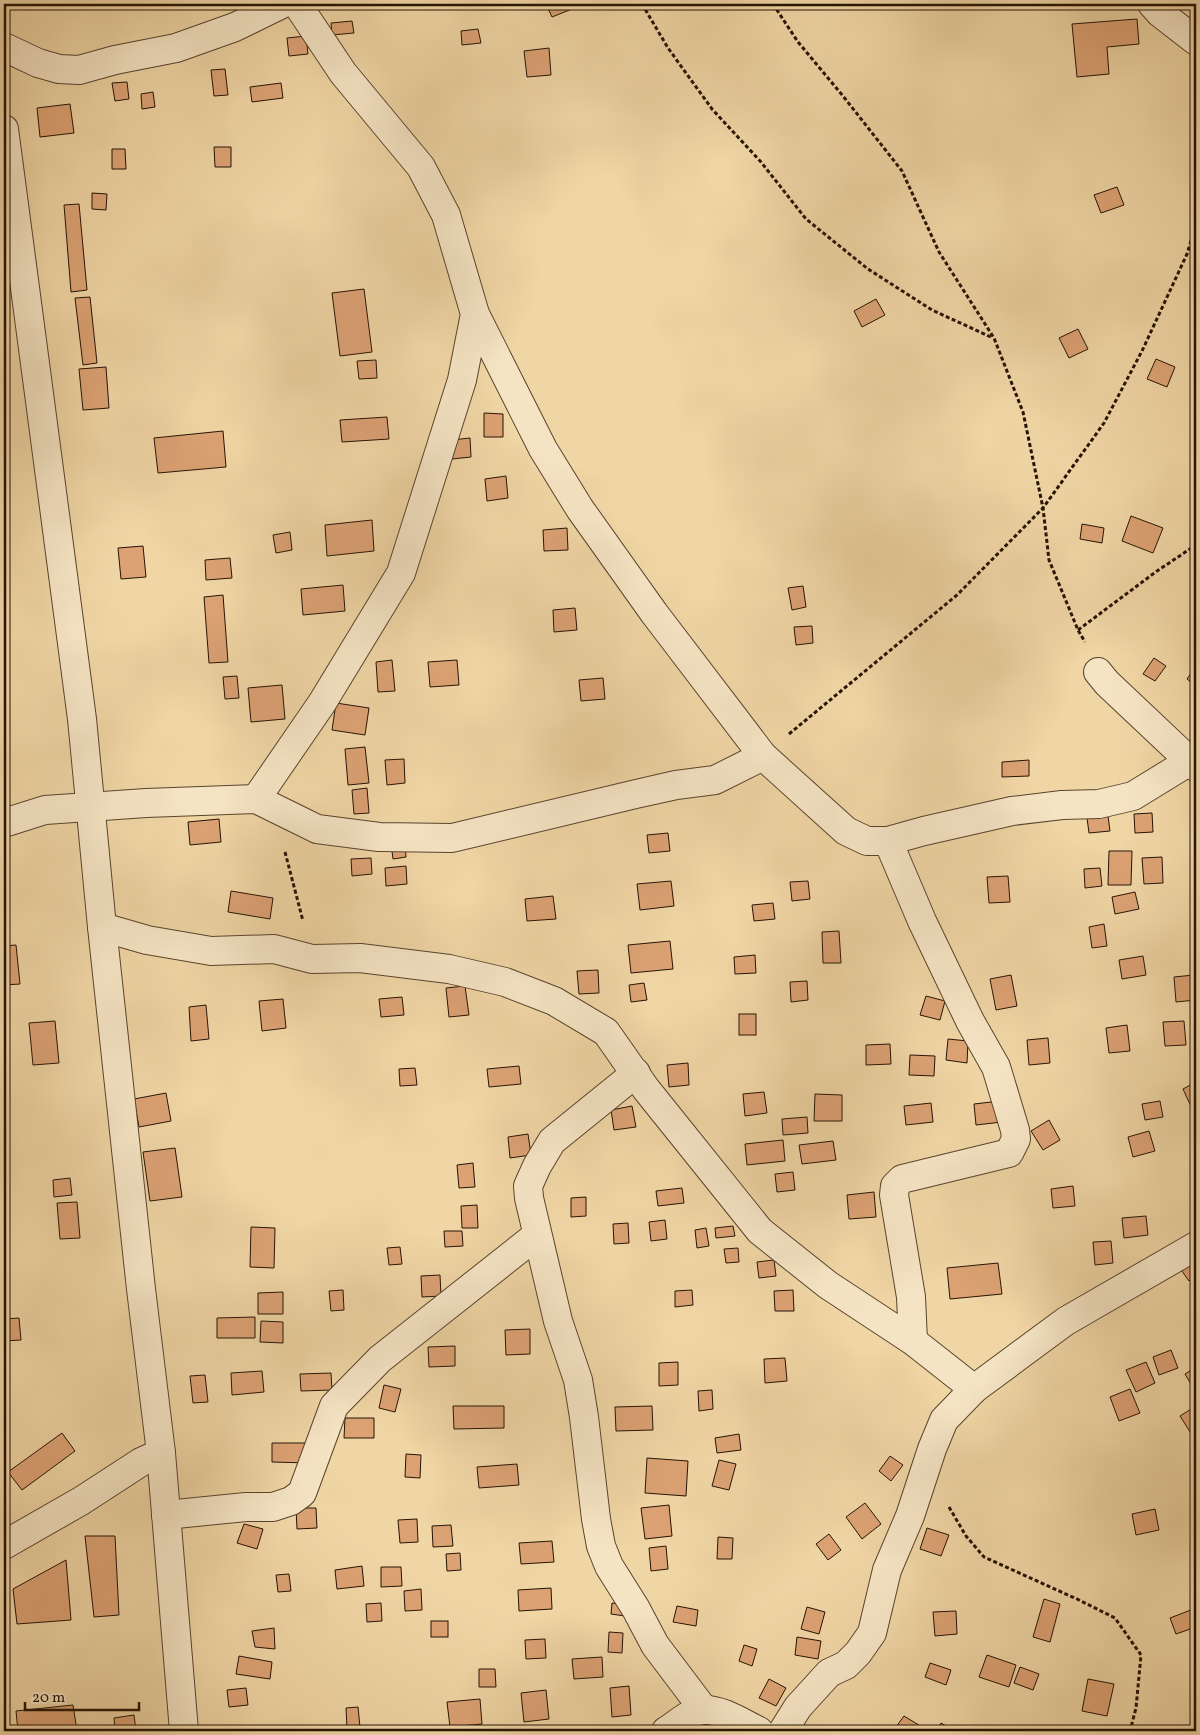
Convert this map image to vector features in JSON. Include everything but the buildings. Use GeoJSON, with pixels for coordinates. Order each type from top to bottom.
{"type":"FeatureCollection","features":[{"type":"Feature","properties":{"kind":"street"},"geometry":{"type":"LineString","coordinates":[[4,47],[45,65],[59,69],[80,70],[115,60],[176,48],[235,27],[282,4]]}},
{"type":"Feature","properties":{"kind":"street"},"geometry":{"type":"LineString","coordinates":[[297,4],[343,73],[421,167],[446,215],[475,314],[543,449],[580,509],[654,613],[763,756],[846,831],[867,841],[888,841],[1012,811],[1062,805],[1099,804],[1134,796],[1193,764],[1120,696],[1098,672]]}},
{"type":"Feature","properties":{"kind":"street"},"geometry":{"type":"LineString","coordinates":[[1162,7],[1196,41]]}},
{"type":"Feature","properties":{"kind":"street"},"geometry":{"type":"LineString","coordinates":[[4,129],[82,718],[102,927],[161,1453],[184,1731]]}},
{"type":"Feature","properties":{"kind":"street"},"geometry":{"type":"LineString","coordinates":[[256,799],[322,704],[402,573],[462,380],[475,314]]}},
{"type":"Feature","properties":{"kind":"street"},"geometry":{"type":"LineString","coordinates":[[4,823],[45,810],[146,803],[256,799],[317,829],[379,837],[452,838],[676,785],[715,780],[763,756]]}},
{"type":"Feature","properties":{"kind":"street"},"geometry":{"type":"LineString","coordinates":[[888,841],[922,921],[970,1021],[996,1066],[1016,1139],[1009,1154],[902,1179],[895,1186],[894,1195],[911,1297],[913,1341]]}},
{"type":"Feature","properties":{"kind":"street"},"geometry":{"type":"LineString","coordinates":[[102,927],[147,940],[211,951],[274,949],[312,959],[360,958],[449,969],[505,982],[554,1001],[606,1032],[646,1089],[760,1231],[828,1285],[913,1341],[974,1389]]}},
{"type":"Feature","properties":{"kind":"street"},"geometry":{"type":"LineString","coordinates":[[636,1073],[552,1141],[528,1186],[529,1198],[536,1235],[558,1321],[578,1380],[601,1546],[609,1566],[636,1609],[655,1645],[704,1710]]}},
{"type":"Feature","properties":{"kind":"street"},"geometry":{"type":"LineString","coordinates":[[166,1515],[246,1507],[273,1507],[291,1501],[302,1493],[334,1406],[380,1359],[536,1235]]}},
{"type":"Feature","properties":{"kind":"street"},"geometry":{"type":"LineString","coordinates":[[783,1731],[804,1700],[829,1673],[846,1665],[858,1653],[872,1633],[887,1570],[910,1516],[932,1449],[944,1420],[974,1389],[1066,1321],[1196,1246]]}},
{"type":"Feature","properties":{"kind":"street"},"geometry":{"type":"LineString","coordinates":[[4,1545],[81,1501],[141,1462],[161,1453]]}},
{"type":"Feature","properties":{"kind":"street"},"geometry":{"type":"LineString","coordinates":[[666,1731],[688,1716],[704,1710],[727,1715],[759,1731]]}},
{"type":"Feature","properties":{"kind":"path"},"geometry":{"type":"LineString","coordinates":[[642,4],[668,48],[712,109],[761,162],[806,219],[868,269],[932,310],[994,338]]}},
{"type":"Feature","properties":{"kind":"path"},"geometry":{"type":"LineString","coordinates":[[773,4],[798,42],[902,171],[939,252],[994,338],[1022,412],[1043,508],[1049,560],[1078,630],[1092,652],[1098,672]]}},
{"type":"Feature","properties":{"kind":"path"},"geometry":{"type":"LineString","coordinates":[[763,756],[957,595],[1043,508],[1104,423],[1142,351],[1187,254],[1196,225]]}},
{"type":"Feature","properties":{"kind":"path"},"geometry":{"type":"LineString","coordinates":[[1078,630],[1157,571],[1196,545]]}},
{"type":"Feature","properties":{"kind":"path"},"geometry":{"type":"LineString","coordinates":[[283,844],[312,959]]}},
{"type":"Feature","properties":{"kind":"path"},"geometry":{"type":"LineString","coordinates":[[947,1501],[950,1510],[966,1536],[984,1557],[1115,1618],[1141,1655],[1136,1708],[1130,1731]]}}]}
